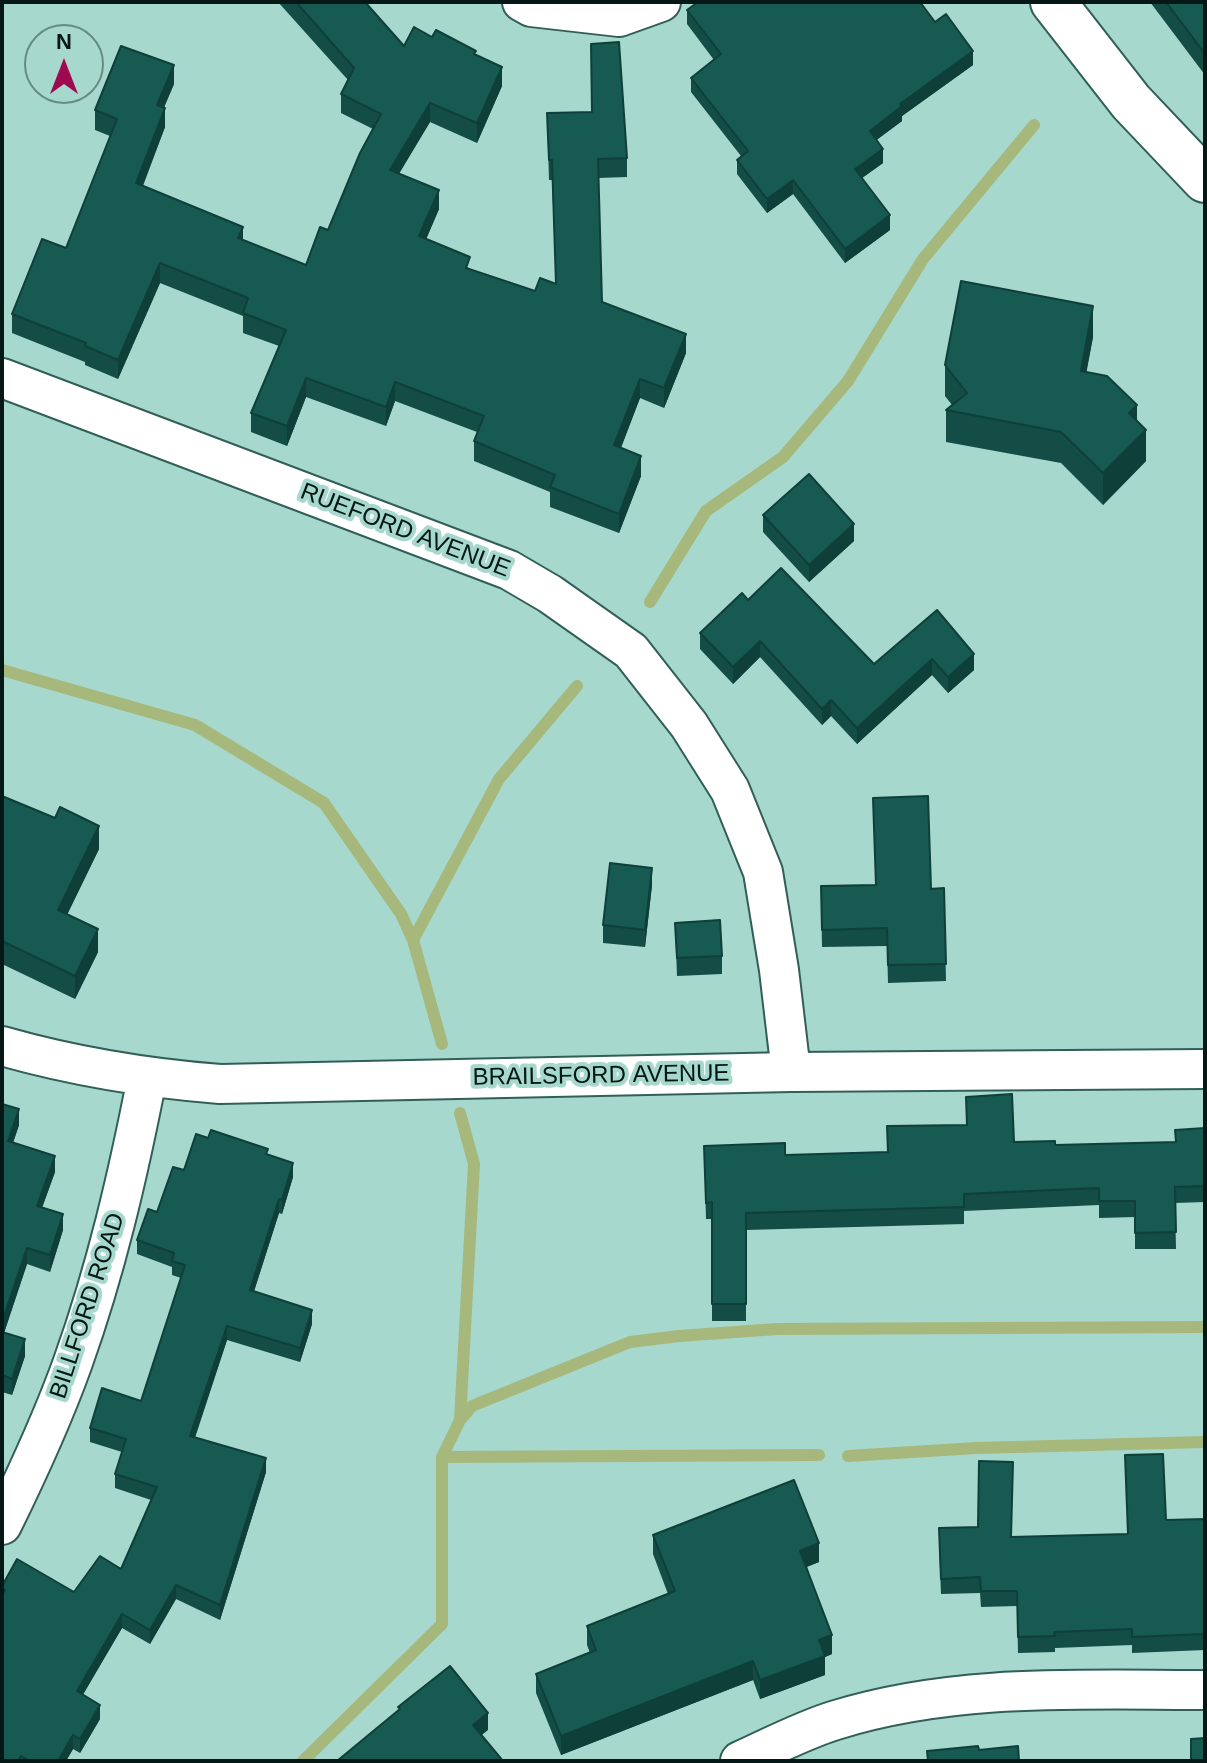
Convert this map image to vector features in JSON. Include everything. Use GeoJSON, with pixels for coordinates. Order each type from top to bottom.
{"type":"FeatureCollection","features":[{"type":"Feature","properties":{"kind":"street"},"geometry":{"type":"LineString","coordinates":[[522,2],[531,7],[619,17],[661,2]]}},
{"type":"Feature","properties":{"kind":"street"},"geometry":{"type":"LineString","coordinates":[[1053,2],[1131,102],[1205,180]]}},
{"type":"Feature","properties":{"kind":"street","name":"RUEFORD AVENUE"},"geometry":{"type":"LineString","coordinates":[[2,378],[509,570],[550,594],[631,651],[689,725],[730,790],[763,872],[791,1072]]}},
{"type":"Feature","properties":{"kind":"street","name":"BRAILSFORD AVENUE"},"geometry":{"type":"LineString","coordinates":[[2,1046],[63,1063],[147,1078],[220,1084],[791,1072],[1205,1069]]}},
{"type":"Feature","properties":{"kind":"street","name":"BILLFORD ROAD"},"geometry":{"type":"LineString","coordinates":[[2,1525],[47,1429],[95,1297],[128,1175],[147,1078]]}},
{"type":"Feature","properties":{"kind":"street"},"geometry":{"type":"LineString","coordinates":[[740,1761],[835,1720],[943,1696],[1016,1691],[1205,1690]]}},
{"type":"Feature","properties":{"kind":"building"},"geometry":{"type":"Polygon","coordinates":[[[296,2],[365,2],[404,46],[414,27],[432,37],[436,30],[502,67],[477,123],[430,103],[390,170],[439,190],[419,236],[470,257],[466,268],[535,291],[540,278],[556,284],[552,160],[549,160],[547,113],[592,112],[591,44],[619,42],[627,158],[598,159],[602,302],[686,334],[664,388],[640,379],[614,445],[641,456],[619,514],[550,487],[555,475],[474,441],[484,416],[395,382],[386,407],[306,378],[287,426],[251,413],[286,330],[243,313],[248,298],[160,263],[118,360],[85,346],[86,343],[12,314],[42,239],[66,248],[117,119],[95,110],[97,104],[104,104],[104,88],[121,46],[174,65],[157,105],[165,108],[136,183],[243,227],[238,238],[306,265],[320,227],[328,230],[360,153],[381,114],[341,94],[354,68],[296,2]]]}},
{"type":"Feature","properties":{"kind":"building"},"geometry":{"type":"Polygon","coordinates":[[[698,2],[920,2],[935,22],[946,14],[973,51],[900,104],[902,106],[870,131],[883,149],[855,169],[890,215],[845,249],[793,180],[767,199],[737,160],[748,151],[691,78],[721,54],[687,10],[698,2]]]}},
{"type":"Feature","properties":{"kind":"building"},"geometry":{"type":"Polygon","coordinates":[[[1166,2],[1205,2],[1205,54],[1166,2]]]}},
{"type":"Feature","properties":{"kind":"building"},"geometry":{"type":"Polygon","coordinates":[[[961,281],[1093,306],[1081,371],[1107,376],[1137,405],[1129,413],[1146,430],[1103,473],[1061,432],[946,410],[967,393],[945,365],[961,281]]]}},
{"type":"Feature","properties":{"kind":"building"},"geometry":{"type":"Polygon","coordinates":[[[809,474],[854,524],[809,565],[763,515],[809,474]]]}},
{"type":"Feature","properties":{"kind":"building"},"geometry":{"type":"Polygon","coordinates":[[[781,568],[874,664],[937,610],[974,654],[948,677],[932,659],[857,728],[831,700],[822,709],[760,641],[733,667],[700,633],[742,593],[748,600],[781,568]]]}},
{"type":"Feature","properties":{"kind":"building"},"geometry":{"type":"Polygon","coordinates":[[[2,796],[55,818],[60,807],[99,826],[58,910],[98,929],[75,976],[2,941],[2,796]]]}},
{"type":"Feature","properties":{"kind":"building"},"geometry":{"type":"Polygon","coordinates":[[[928,796],[931,889],[944,888],[946,964],[888,965],[887,928],[822,930],[821,886],[876,885],[873,798],[928,796]]]}},
{"type":"Feature","properties":{"kind":"building"},"geometry":{"type":"Polygon","coordinates":[[[610,863],[652,868],[645,930],[603,925],[610,863]]]}},
{"type":"Feature","properties":{"kind":"building"},"geometry":{"type":"Polygon","coordinates":[[[720,920],[722,956],[677,958],[675,923],[720,920]]]}},
{"type":"Feature","properties":{"kind":"building"},"geometry":{"type":"Polygon","coordinates":[[[1012,1094],[1014,1142],[1055,1141],[1055,1145],[1176,1142],[1175,1130],[1205,1128],[1205,1186],[1175,1187],[1176,1232],[1135,1233],[1135,1201],[1099,1201],[1099,1188],[964,1194],[964,1207],[746,1213],[746,1304],[712,1304],[712,1202],[706,1203],[704,1146],[785,1143],[785,1155],[888,1152],[887,1126],[967,1125],[966,1097],[1012,1094]]]}},
{"type":"Feature","properties":{"kind":"building"},"geometry":{"type":"Polygon","coordinates":[[[2,1104],[19,1109],[8,1141],[55,1156],[37,1206],[63,1214],[50,1255],[27,1248],[2,1322],[2,1104]]]}},
{"type":"Feature","properties":{"kind":"building"},"geometry":{"type":"Polygon","coordinates":[[[211,1130],[268,1149],[266,1154],[293,1163],[250,1290],[312,1310],[300,1348],[227,1326],[190,1436],[266,1458],[220,1605],[176,1585],[150,1630],[122,1614],[77,1691],[100,1705],[80,1739],[73,1735],[58,1761],[30,1761],[21,1756],[18,1761],[2,1761],[2,1595],[5,1590],[2,1586],[17,1559],[74,1592],[100,1556],[121,1569],[157,1487],[115,1474],[126,1439],[90,1428],[102,1388],[141,1401],[185,1265],[172,1261],[174,1253],[137,1240],[148,1209],[157,1212],[173,1167],[184,1170],[196,1134],[208,1138],[211,1130]]]}},
{"type":"Feature","properties":{"kind":"building"},"geometry":{"type":"Polygon","coordinates":[[[2,1332],[25,1339],[12,1379],[2,1375],[2,1332]]]}},
{"type":"Feature","properties":{"kind":"building"},"geometry":{"type":"Polygon","coordinates":[[[1163,1454],[1166,1520],[1205,1519],[1205,1634],[1132,1637],[1132,1629],[1054,1632],[1055,1636],[1018,1637],[1017,1591],[981,1591],[980,1577],[941,1579],[939,1528],[978,1527],[979,1461],[1013,1462],[1011,1537],[1128,1534],[1125,1455],[1163,1454]]]}},
{"type":"Feature","properties":{"kind":"building"},"geometry":{"type":"Polygon","coordinates":[[[794,1480],[819,1543],[800,1551],[832,1635],[819,1640],[825,1656],[760,1680],[753,1661],[561,1736],[536,1674],[596,1650],[587,1626],[675,1591],[653,1535],[794,1480]]]}},
{"type":"Feature","properties":{"kind":"building"},"geometry":{"type":"Polygon","coordinates":[[[450,1666],[488,1713],[473,1725],[503,1761],[337,1761],[400,1709],[398,1707],[450,1666]]]}},
{"type":"Feature","properties":{"kind":"building"},"geometry":{"type":"Polygon","coordinates":[[[1205,1738],[1205,1761],[1191,1761],[1191,1739],[1205,1738]]]}},
{"type":"Feature","properties":{"kind":"building"},"geometry":{"type":"Polygon","coordinates":[[[978,1746],[979,1750],[1018,1746],[1019,1761],[928,1761],[927,1751],[978,1746]]]}},
{"type":"Feature","properties":{"kind":"waterway"},"geometry":{"type":"LineString","coordinates":[[650,602],[706,511],[783,457],[848,381],[923,259],[1034,125]]}},
{"type":"Feature","properties":{"kind":"waterway"},"geometry":{"type":"LineString","coordinates":[[2,670],[195,725],[324,803],[401,914],[413,940]]}},
{"type":"Feature","properties":{"kind":"waterway"},"geometry":{"type":"LineString","coordinates":[[442,1044],[413,940],[499,779],[577,686]]}},
{"type":"Feature","properties":{"kind":"waterway"},"geometry":{"type":"LineString","coordinates":[[303,1761],[442,1624],[442,1457],[460,1420],[474,1164],[460,1113]]}},
{"type":"Feature","properties":{"kind":"waterway"},"geometry":{"type":"LineString","coordinates":[[460,1420],[472,1406],[630,1342],[777,1329],[1205,1327]]}},
{"type":"Feature","properties":{"kind":"waterway"},"geometry":{"type":"LineString","coordinates":[[848,1456],[976,1448],[1205,1442]]}},
{"type":"Feature","properties":{"kind":"waterway"},"geometry":{"type":"LineString","coordinates":[[442,1457],[819,1455]]}}]}
